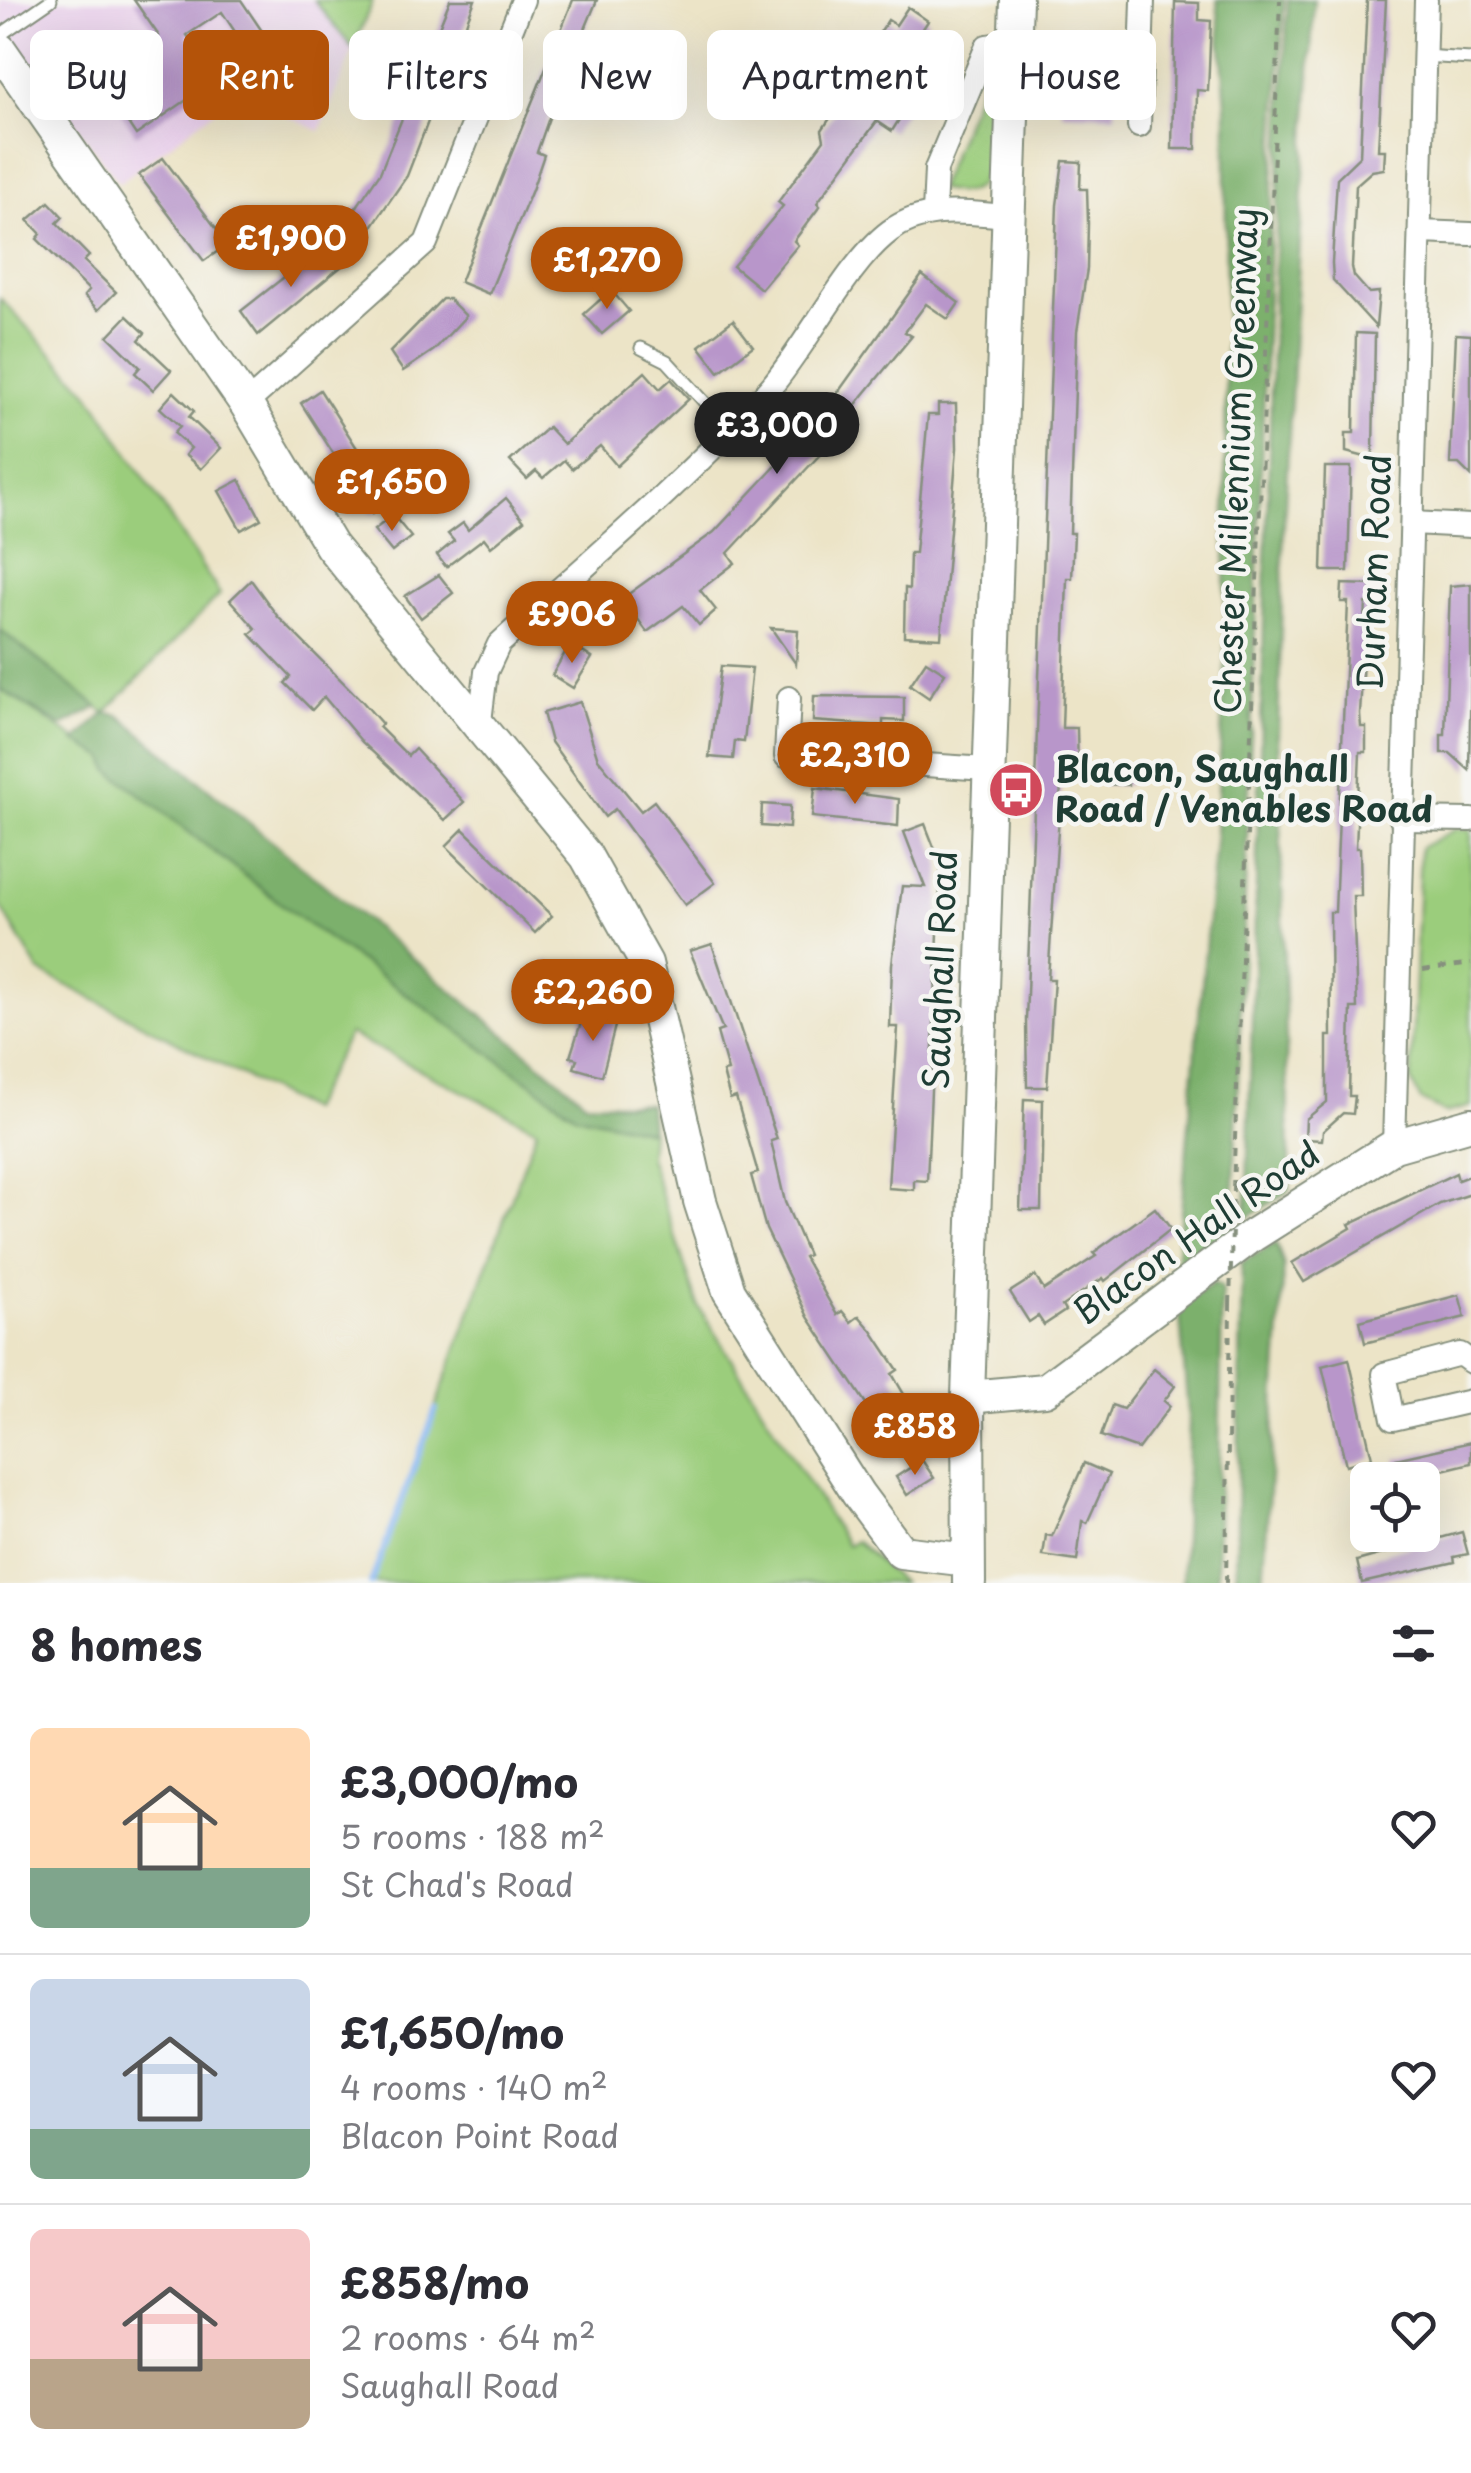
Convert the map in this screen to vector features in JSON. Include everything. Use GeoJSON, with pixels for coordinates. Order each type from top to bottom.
{"type":"FeatureCollection","features":[{"type":"Feature","properties":{"kind":"street"},"geometry":{"type":"LineString","coordinates":[[246,404],[426,243],[523,0]]}},
{"type":"Feature","properties":{"kind":"street","name":"Saughall Road"},"geometry":{"type":"LineString","coordinates":[[1015,30],[1016,0]]}},
{"type":"Feature","properties":{"kind":"street"},"geometry":{"type":"LineString","coordinates":[[1142,30],[1143,0]]}},
{"type":"Feature","properties":{"kind":"street","name":"Durham Road"},"geometry":{"type":"LineString","coordinates":[[1394,1146],[1426,0]]}},
{"type":"Feature","properties":{"kind":"street"},"geometry":{"type":"LineString","coordinates":[[0,50],[246,404],[331,546],[586,856],[646,963],[700,1201],[729,1291],[858,1494],[901,1552],[968,1572]]}},
{"type":"Feature","properties":{"kind":"street"},"geometry":{"type":"LineString","coordinates":[[934,213],[936,170],[984,53]]}},
{"type":"Feature","properties":{"kind":"street","name":"Saughall Road"},"geometry":{"type":"LineString","coordinates":[[968,1572],[968,1397],[1011,120]]}},
{"type":"Feature","properties":{"kind":"street"},"geometry":{"type":"LineString","coordinates":[[1139,120],[1139,126]]}},
{"type":"Feature","properties":{"kind":"street"},"geometry":{"type":"LineString","coordinates":[[474,723],[486,672],[499,644],[731,431],[791,364],[850,278],[888,232],[922,214],[1007,216]]}},
{"type":"Feature","properties":{"kind":"street"},"geometry":{"type":"LineString","coordinates":[[1421,232],[1471,234]]}},
{"type":"Feature","properties":{"kind":"street"},"geometry":{"type":"LineString","coordinates":[[1412,523],[1471,526]]}},
{"type":"Feature","properties":{"kind":"street"},"geometry":{"type":"LineString","coordinates":[[789,698],[786,756],[987,769]]}},
{"type":"Feature","properties":{"kind":"street"},"geometry":{"type":"LineString","coordinates":[[1401,819],[1471,820]]}},
{"type":"Feature","properties":{"kind":"street","name":"Blacon Hall Road"},"geometry":{"type":"LineString","coordinates":[[968,1397],[1045,1390],[1253,1235],[1394,1146],[1471,1124]]}},
{"type":"Feature","properties":{"kind":"street"},"geometry":{"type":"LineString","coordinates":[[1471,1362],[1460,1354],[1384,1374],[1393,1419],[1471,1401]]}},
{"type":"Feature","properties":{"kind":"lane"},"geometry":{"type":"LineString","coordinates":[[0,35],[51,0]]}},
{"type":"Feature","properties":{"kind":"lane"},"geometry":{"type":"LineString","coordinates":[[1423,56],[1471,59]]}},
{"type":"Feature","properties":{"kind":"lane"},"geometry":{"type":"LineString","coordinates":[[641,348],[667,361],[731,431]]}},
{"type":"Feature","properties":{"kind":"path","name":"Chester Millennium Greenway"},"geometry":{"type":"LineString","coordinates":[[1226,1583],[1230,1304],[1280,0]]}},
{"type":"Feature","properties":{"kind":"path"},"geometry":{"type":"LineString","coordinates":[[1398,972],[1471,964]]}},
{"type":"Feature","properties":{"kind":"shaded area"},"geometry":{"type":"Polygon","coordinates":[[[0,0],[373,0],[361,30],[349,30],[349,59],[329,109],[329,30],[183,30],[183,120],[203,120],[119,183],[72,120],[163,120],[163,30],[30,30],[30,63],[0,22],[0,0]]]}},
{"type":"Feature","properties":{"kind":"shaded area"},"geometry":{"type":"Polygon","coordinates":[[[295,120],[324,120],[320,131],[295,120]]]}},
{"type":"Feature","properties":{"kind":"green space"},"geometry":{"type":"Polygon","coordinates":[[[314,0],[373,0],[361,30],[349,30],[349,44],[314,0]]]}},
{"type":"Feature","properties":{"kind":"green space"},"geometry":{"type":"Polygon","coordinates":[[[1217,0],[1284,0],[1270,234],[1232,1236],[1176,1266],[1216,832],[1225,662],[1226,105],[1217,0]]]}},
{"type":"Feature","properties":{"kind":"green space"},"geometry":{"type":"Polygon","coordinates":[[[1288,0],[1314,0],[1284,523],[1278,735],[1290,1190],[1246,1219],[1275,256],[1288,0]]]}},
{"type":"Feature","properties":{"kind":"green space"},"geometry":{"type":"Polygon","coordinates":[[[984,76],[984,120],[991,120],[983,179],[968,192],[938,189],[984,76]]]}},
{"type":"Feature","properties":{"kind":"green space"},"geometry":{"type":"Polygon","coordinates":[[[0,298],[89,393],[220,594],[105,713],[0,630],[0,298]]]}},
{"type":"Feature","properties":{"kind":"green space"},"geometry":{"type":"Polygon","coordinates":[[[0,630],[98,707],[62,726],[0,689],[0,630]]]}},
{"type":"Feature","properties":{"kind":"green space"},"geometry":{"type":"Polygon","coordinates":[[[0,689],[105,758],[110,770],[297,916],[576,1115],[651,1131],[649,1157],[698,1306],[847,1545],[856,1541],[902,1583],[371,1583],[537,1129],[349,1034],[309,1110],[39,971],[0,905],[0,689]]]}},
{"type":"Feature","properties":{"kind":"green space"},"geometry":{"type":"Polygon","coordinates":[[[105,713],[119,715],[586,1102],[649,1104],[651,1131],[576,1115],[297,916],[109,770],[105,758],[75,741],[105,713]]]}},
{"type":"Feature","properties":{"kind":"green space"},"geometry":{"type":"Polygon","coordinates":[[[1456,829],[1471,829],[1471,1106],[1445,1113],[1421,1100],[1411,1081],[1420,848],[1456,829]]]}},
{"type":"Feature","properties":{"kind":"green space"},"geometry":{"type":"Polygon","coordinates":[[[1276,1243],[1284,1266],[1263,1583],[1236,1583],[1242,1262],[1276,1243]]]}},
{"type":"Feature","properties":{"kind":"green space"},"geometry":{"type":"Polygon","coordinates":[[[1214,1283],[1222,1288],[1217,1583],[1182,1583],[1189,1425],[1179,1306],[1214,1283]]]}},
{"type":"Feature","properties":{"kind":"building"},"geometry":{"type":"Polygon","coordinates":[[[134,0],[241,0],[261,30],[234,30],[222,12],[195,30],[183,30],[183,103],[163,116],[163,30],[155,30],[134,0]]]}},
{"type":"Feature","properties":{"kind":"building"},"geometry":{"type":"Polygon","coordinates":[[[450,0],[475,0],[463,30],[438,30],[450,0]]]}},
{"type":"Feature","properties":{"kind":"building"},"geometry":{"type":"Polygon","coordinates":[[[573,0],[597,0],[585,30],[561,30],[573,0]]]}},
{"type":"Feature","properties":{"kind":"building"},"geometry":{"type":"Polygon","coordinates":[[[1367,0],[1386,0],[1378,150],[1385,150],[1384,169],[1372,171],[1356,185],[1352,267],[1354,276],[1369,293],[1379,292],[1376,327],[1333,280],[1332,263],[1337,178],[1360,156],[1367,0]]]}},
{"type":"Feature","properties":{"kind":"building"},"geometry":{"type":"Polygon","coordinates":[[[1175,2],[1199,3],[1199,20],[1211,21],[1208,91],[1197,90],[1196,149],[1172,149],[1175,2]]]}},
{"type":"Feature","properties":{"kind":"building"},"geometry":{"type":"Polygon","coordinates":[[[908,7],[928,21],[922,30],[882,30],[888,20],[896,25],[908,7]]]}},
{"type":"Feature","properties":{"kind":"building"},"geometry":{"type":"Polygon","coordinates":[[[543,75],[543,120],[548,120],[537,152],[544,155],[532,190],[489,294],[460,282],[543,75]]]}},
{"type":"Feature","properties":{"kind":"building"},"geometry":{"type":"Polygon","coordinates":[[[126,120],[158,120],[136,135],[126,120]]]}},
{"type":"Feature","properties":{"kind":"building"},"geometry":{"type":"Polygon","coordinates":[[[401,120],[429,120],[407,176],[366,235],[347,221],[380,173],[401,120]]]}},
{"type":"Feature","properties":{"kind":"building"},"geometry":{"type":"Polygon","coordinates":[[[829,120],[899,120],[892,131],[877,121],[817,203],[820,206],[794,241],[798,245],[761,289],[733,266],[783,206],[778,202],[824,140],[822,130],[829,120]]]}},
{"type":"Feature","properties":{"kind":"building"},"geometry":{"type":"Polygon","coordinates":[[[163,158],[228,244],[204,261],[139,175],[163,158]]]}},
{"type":"Feature","properties":{"kind":"building"},"geometry":{"type":"Polygon","coordinates":[[[1063,161],[1081,162],[1080,189],[1087,189],[1088,223],[1087,269],[1077,331],[1070,533],[1074,533],[1072,578],[1067,578],[1062,728],[1077,728],[1078,771],[1062,770],[1048,979],[1054,979],[1047,1087],[1027,1087],[1026,1020],[1057,205],[1063,161]]]}},
{"type":"Feature","properties":{"kind":"building"},"geometry":{"type":"Polygon","coordinates":[[[49,202],[63,217],[57,223],[89,256],[84,261],[116,292],[98,310],[84,296],[89,290],[37,239],[41,234],[28,220],[49,202]]]}},
{"type":"Feature","properties":{"kind":"building"},"geometry":{"type":"Polygon","coordinates":[[[325,245],[342,266],[258,335],[241,311],[325,245]]]}},
{"type":"Feature","properties":{"kind":"building"},"geometry":{"type":"Polygon","coordinates":[[[922,275],[959,303],[948,319],[926,304],[905,332],[912,336],[825,442],[829,445],[728,553],[735,563],[700,590],[716,610],[699,625],[683,606],[647,632],[623,598],[714,532],[773,469],[819,419],[922,275]]]}},
{"type":"Feature","properties":{"kind":"building"},"geometry":{"type":"Polygon","coordinates":[[[611,290],[629,311],[602,334],[584,314],[611,290]]]}},
{"type":"Feature","properties":{"kind":"building"},"geometry":{"type":"Polygon","coordinates":[[[442,299],[449,299],[466,316],[434,350],[403,371],[390,352],[442,299]]]}},
{"type":"Feature","properties":{"kind":"building"},"geometry":{"type":"Polygon","coordinates":[[[127,316],[145,333],[139,340],[171,370],[153,390],[135,373],[140,367],[108,336],[127,316]]]}},
{"type":"Feature","properties":{"kind":"building"},"geometry":{"type":"Polygon","coordinates":[[[733,320],[753,346],[719,372],[699,346],[733,320]]]}},
{"type":"Feature","properties":{"kind":"building"},"geometry":{"type":"Polygon","coordinates":[[[1356,333],[1375,334],[1373,452],[1369,458],[1346,452],[1346,433],[1354,433],[1356,333]]]}},
{"type":"Feature","properties":{"kind":"building"},"geometry":{"type":"Polygon","coordinates":[[[1456,334],[1471,335],[1471,476],[1459,464],[1450,464],[1456,334]]]}},
{"type":"Feature","properties":{"kind":"building"},"geometry":{"type":"Polygon","coordinates":[[[645,372],[660,389],[671,379],[689,399],[617,466],[600,446],[572,469],[564,460],[543,478],[536,471],[527,479],[510,461],[548,427],[564,444],[645,372]]]}},
{"type":"Feature","properties":{"kind":"building"},"geometry":{"type":"Polygon","coordinates":[[[320,390],[390,500],[372,514],[301,403],[320,390]]]}},
{"type":"Feature","properties":{"kind":"building"},"geometry":{"type":"Polygon","coordinates":[[[174,392],[194,411],[189,417],[221,448],[201,469],[185,455],[191,448],[174,433],[180,426],[160,408],[174,392]]]}},
{"type":"Feature","properties":{"kind":"building"},"geometry":{"type":"Polygon","coordinates":[[[938,404],[956,404],[957,448],[941,638],[904,636],[905,588],[909,589],[910,553],[915,553],[928,415],[938,415],[938,404]]]}},
{"type":"Feature","properties":{"kind":"building"},"geometry":{"type":"Polygon","coordinates":[[[1325,467],[1351,467],[1348,571],[1322,571],[1325,467]]]}},
{"type":"Feature","properties":{"kind":"building"},"geometry":{"type":"Polygon","coordinates":[[[240,480],[261,519],[241,530],[219,491],[240,480]]]}},
{"type":"Feature","properties":{"kind":"building"},"geometry":{"type":"Polygon","coordinates":[[[506,498],[524,520],[491,547],[484,538],[446,567],[437,555],[454,541],[448,534],[463,523],[468,530],[506,498]]]}},
{"type":"Feature","properties":{"kind":"building"},"geometry":{"type":"Polygon","coordinates":[[[393,515],[411,537],[392,552],[374,530],[393,515]]]}},
{"type":"Feature","properties":{"kind":"building"},"geometry":{"type":"Polygon","coordinates":[[[439,575],[453,593],[421,618],[405,596],[439,575]]]}},
{"type":"Feature","properties":{"kind":"building"},"geometry":{"type":"Polygon","coordinates":[[[251,580],[278,617],[362,701],[382,724],[379,727],[408,756],[415,749],[464,802],[445,820],[362,742],[324,697],[312,710],[285,683],[291,677],[250,634],[256,629],[230,600],[251,580]]]}},
{"type":"Feature","properties":{"kind":"building"},"geometry":{"type":"Polygon","coordinates":[[[1342,584],[1372,585],[1371,603],[1366,603],[1360,714],[1361,727],[1366,727],[1366,752],[1360,752],[1356,848],[1360,848],[1361,896],[1353,896],[1357,1008],[1351,1008],[1349,1096],[1355,1096],[1353,1114],[1343,1113],[1323,1131],[1322,1140],[1305,1139],[1306,1119],[1327,1102],[1330,912],[1335,912],[1348,602],[1341,602],[1342,584]]]}},
{"type":"Feature","properties":{"kind":"building"},"geometry":{"type":"Polygon","coordinates":[[[1471,584],[1469,770],[1450,753],[1441,753],[1441,735],[1445,735],[1450,586],[1471,584]]]}},
{"type":"Feature","properties":{"kind":"building"},"geometry":{"type":"Polygon","coordinates":[[[771,628],[798,630],[796,664],[771,628]]]}},
{"type":"Feature","properties":{"kind":"building"},"geometry":{"type":"Polygon","coordinates":[[[570,644],[592,658],[573,688],[552,675],[570,644]]]}},
{"type":"Feature","properties":{"kind":"building"},"geometry":{"type":"Polygon","coordinates":[[[926,661],[945,673],[929,698],[910,685],[926,661]]]}},
{"type":"Feature","properties":{"kind":"building"},"geometry":{"type":"Polygon","coordinates":[[[721,666],[752,668],[744,742],[735,741],[733,759],[709,757],[721,666]]]}},
{"type":"Feature","properties":{"kind":"building"},"geometry":{"type":"Polygon","coordinates":[[[814,696],[904,697],[904,721],[883,720],[883,726],[813,721],[814,696]]]}},
{"type":"Feature","properties":{"kind":"building"},"geometry":{"type":"Polygon","coordinates":[[[580,702],[598,759],[641,811],[654,801],[715,883],[685,905],[615,809],[605,817],[551,742],[543,713],[580,702]]]}},
{"type":"Feature","properties":{"kind":"building"},"geometry":{"type":"Polygon","coordinates":[[[1100,765],[1129,766],[1128,785],[1099,784],[1100,765]]]}},
{"type":"Feature","properties":{"kind":"building"},"geometry":{"type":"Polygon","coordinates":[[[815,788],[899,799],[898,826],[812,817],[815,788]]]}},
{"type":"Feature","properties":{"kind":"building"},"geometry":{"type":"Polygon","coordinates":[[[762,804],[790,806],[789,828],[761,826],[762,804]]]}},
{"type":"Feature","properties":{"kind":"building"},"geometry":{"type":"Polygon","coordinates":[[[925,824],[941,865],[927,1181],[914,1180],[914,1190],[888,1188],[898,1027],[890,1027],[892,964],[902,886],[925,887],[904,832],[925,824]]]}},
{"type":"Feature","properties":{"kind":"building"},"geometry":{"type":"Polygon","coordinates":[[[463,829],[552,916],[535,933],[446,846],[463,829]]]}},
{"type":"Feature","properties":{"kind":"building"},"geometry":{"type":"Polygon","coordinates":[[[712,944],[777,1139],[771,1141],[785,1202],[808,1255],[804,1257],[837,1315],[842,1311],[851,1322],[859,1316],[872,1331],[898,1370],[892,1374],[921,1423],[891,1441],[808,1317],[766,1229],[751,1175],[758,1173],[736,1097],[730,1099],[723,1072],[728,1071],[717,1032],[723,1030],[690,951],[712,944]]]}},
{"type":"Feature","properties":{"kind":"building"},"geometry":{"type":"Polygon","coordinates":[[[548,961],[571,986],[557,999],[534,974],[548,961]]]}},
{"type":"Feature","properties":{"kind":"building"},"geometry":{"type":"Polygon","coordinates":[[[584,1013],[616,1022],[602,1076],[574,1068],[577,1059],[570,1057],[584,1013]]]}},
{"type":"Feature","properties":{"kind":"building"},"geometry":{"type":"Polygon","coordinates":[[[1024,1099],[1043,1100],[1041,1210],[1020,1210],[1024,1099]]]}},
{"type":"Feature","properties":{"kind":"building"},"geometry":{"type":"Polygon","coordinates":[[[1456,1173],[1458,1180],[1471,1175],[1471,1194],[1440,1204],[1304,1282],[1292,1263],[1351,1228],[1349,1224],[1456,1173]]]}},
{"type":"Feature","properties":{"kind":"building"},"geometry":{"type":"Polygon","coordinates":[[[1155,1208],[1171,1229],[1105,1281],[1103,1278],[1062,1306],[1065,1311],[1044,1325],[1038,1316],[1029,1322],[1010,1292],[1035,1276],[1044,1290],[1096,1256],[1093,1253],[1155,1208]]]}},
{"type":"Feature","properties":{"kind":"building"},"geometry":{"type":"Polygon","coordinates":[[[1459,1295],[1465,1317],[1365,1343],[1360,1321],[1459,1295]]]}},
{"type":"Feature","properties":{"kind":"building"},"geometry":{"type":"Polygon","coordinates":[[[1349,1359],[1372,1458],[1346,1465],[1322,1366],[1349,1359]]]}},
{"type":"Feature","properties":{"kind":"building"},"geometry":{"type":"Polygon","coordinates":[[[1154,1369],[1175,1386],[1164,1401],[1170,1406],[1138,1449],[1101,1436],[1112,1405],[1123,1409],[1154,1369]]]}},
{"type":"Feature","properties":{"kind":"building"},"geometry":{"type":"Polygon","coordinates":[[[1471,1442],[1471,1463],[1440,1471],[1440,1462],[1396,1459],[1471,1442]]]}},
{"type":"Feature","properties":{"kind":"building"},"geometry":{"type":"Polygon","coordinates":[[[922,1460],[934,1478],[907,1495],[896,1477],[922,1460]]]}},
{"type":"Feature","properties":{"kind":"building"},"geometry":{"type":"Polygon","coordinates":[[[1084,1463],[1109,1474],[1087,1523],[1082,1521],[1077,1561],[1043,1556],[1046,1535],[1052,1536],[1084,1463]]]}},
{"type":"Feature","properties":{"kind":"building"},"geometry":{"type":"Polygon","coordinates":[[[1462,1532],[1468,1554],[1454,1557],[1455,1562],[1362,1583],[1357,1561],[1390,1552],[1440,1552],[1440,1538],[1462,1532]]]}},
{"type":"Feature","properties":{"kind":"waterway"},"geometry":{"type":"LineString","coordinates":[[371,1583],[436,1409]]}},
{"type":"Feature","properties":{"kind":"place","name":"Blacon, Saughall Road / Venables Road"},"geometry":{"type":"Point","coordinates":[1016,790]}}]}
